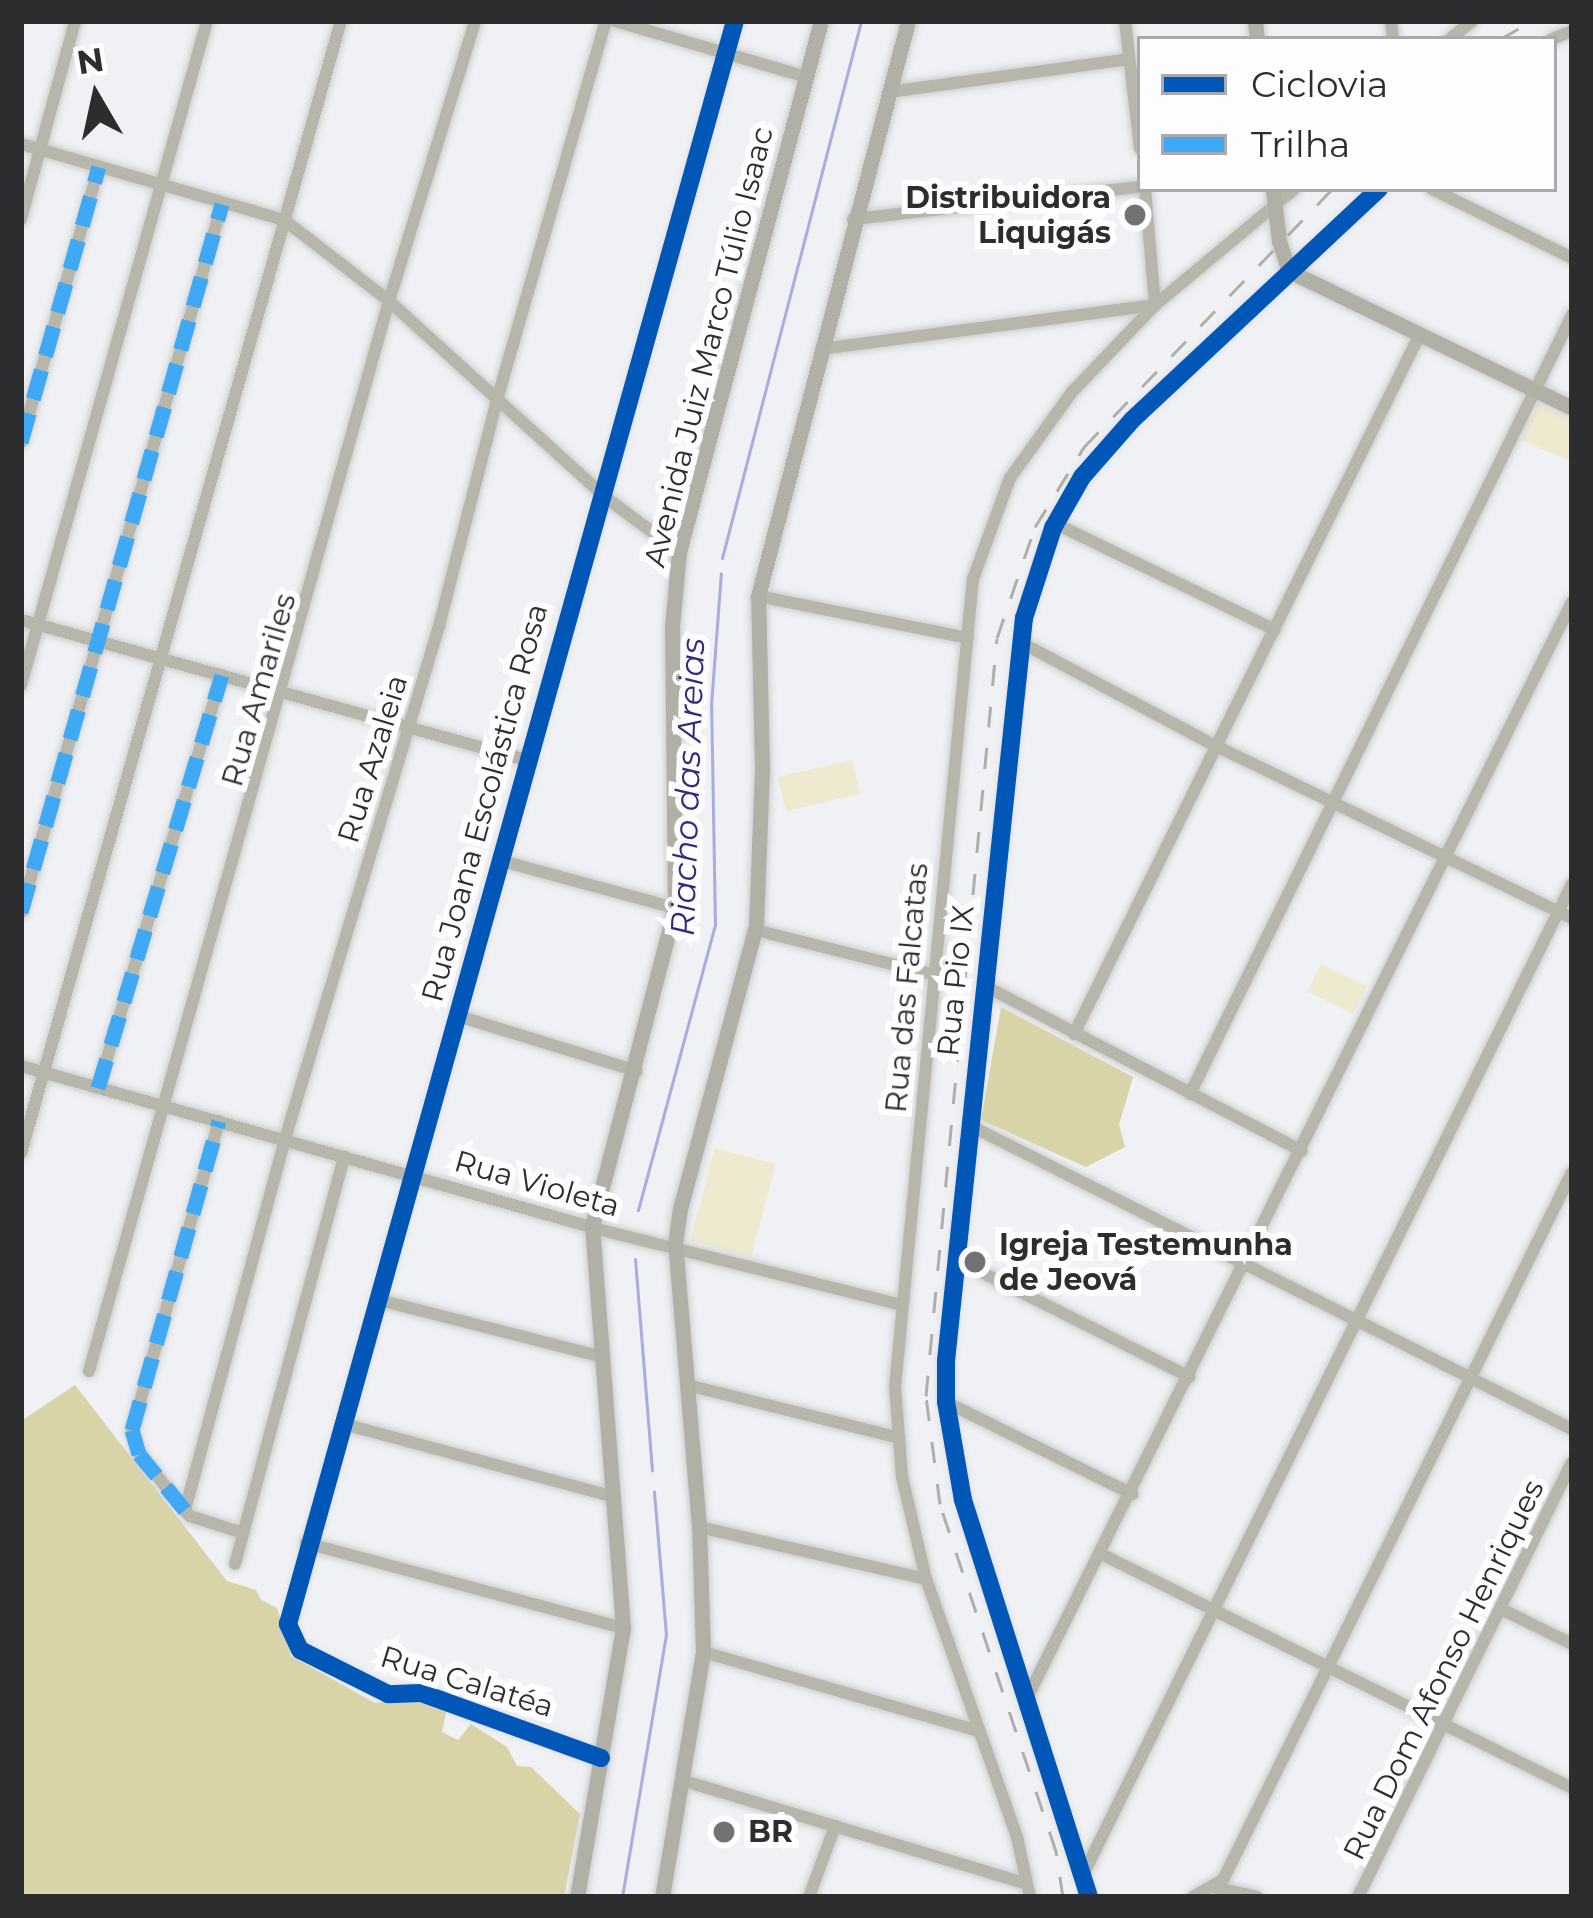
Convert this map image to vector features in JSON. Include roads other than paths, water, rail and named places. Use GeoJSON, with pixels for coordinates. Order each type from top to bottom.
{"type":"FeatureCollection","features":[{"type":"Feature","properties":{"kind":"main road","name":"Avenida Juiz Marco Túlio Isaac"},"geometry":{"type":"LineString","coordinates":[[577,1897],[622,1628],[592,1226],[637,1071],[675,908],[672,626],[679,552],[821,21]]}},
{"type":"Feature","properties":{"kind":"main road"},"geometry":{"type":"LineString","coordinates":[[662,1897],[704,1652],[700,1527],[675,1244],[680,1209],[755,930],[762,767],[758,596],[908,21]]}},
{"type":"Feature","properties":{"kind":"main road"},"geometry":{"type":"LineString","coordinates":[[1273,192],[1279,241],[1289,271],[1572,408]]}},
{"type":"Feature","properties":{"kind":"street"},"geometry":{"type":"LineString","coordinates":[[21,219],[75,21]]}},
{"type":"Feature","properties":{"kind":"street"},"geometry":{"type":"LineString","coordinates":[[21,685],[207,21]]}},
{"type":"Feature","properties":{"kind":"street"},"geometry":{"type":"LineString","coordinates":[[21,1153],[341,21]]}},
{"type":"Feature","properties":{"kind":"street","name":"Rua Amariles"},"geometry":{"type":"LineString","coordinates":[[89,1371],[389,302],[475,21]]}},
{"type":"Feature","properties":{"kind":"street"},"geometry":{"type":"LineString","coordinates":[[610,21],[806,77]]}},
{"type":"Feature","properties":{"kind":"street","name":"Rua Azaleia"},"geometry":{"type":"LineString","coordinates":[[184,1510],[496,400],[610,21]]}},
{"type":"Feature","properties":{"kind":"street","name":"Rua Joana Escolástica Rosa"},"geometry":{"type":"LineString","coordinates":[[290,1600],[380,1300],[735,21]]}},
{"type":"Feature","properties":{"kind":"street"},"geometry":{"type":"LineString","coordinates":[[1125,21],[1137,124]]}},
{"type":"Feature","properties":{"kind":"street"},"geometry":{"type":"LineString","coordinates":[[889,92],[1129,59]]}},
{"type":"Feature","properties":{"kind":"street"},"geometry":{"type":"LineString","coordinates":[[21,144],[284,220],[389,302],[605,497],[679,552]]}},
{"type":"Feature","properties":{"kind":"street"},"geometry":{"type":"LineString","coordinates":[[21,442],[99,167]]}},
{"type":"Feature","properties":{"kind":"street"},"geometry":{"type":"LineString","coordinates":[[853,219],[1137,189]]}},
{"type":"Feature","properties":{"kind":"street"},"geometry":{"type":"LineString","coordinates":[[821,350],[1155,304],[1143,192]]}},
{"type":"Feature","properties":{"kind":"street","name":"Rua das Falcatas"},"geometry":{"type":"LineString","coordinates":[[1028,1890],[1017,1837],[926,1579],[902,1477],[895,1387],[973,579],[1010,478],[1072,392],[1155,304],[1291,192]]}},
{"type":"Feature","properties":{"kind":"street","name":"Rua Pio IX"},"geometry":{"type":"LineString","coordinates":[[1089,1897],[963,1499],[946,1402],[1024,617],[1056,524],[1082,477],[1132,420],[1376,192]]}},
{"type":"Feature","properties":{"kind":"street"},"geometry":{"type":"LineString","coordinates":[[1438,192],[1572,258]]}},
{"type":"Feature","properties":{"kind":"street"},"geometry":{"type":"LineString","coordinates":[[21,913],[222,204]]}},
{"type":"Feature","properties":{"kind":"street"},"geometry":{"type":"LineString","coordinates":[[1190,1094],[1572,315]]}},
{"type":"Feature","properties":{"kind":"street"},"geometry":{"type":"LineString","coordinates":[[1074,1034],[1420,334]]}},
{"type":"Feature","properties":{"kind":"street"},"geometry":{"type":"LineString","coordinates":[[1056,524],[1275,630]]}},
{"type":"Feature","properties":{"kind":"street"},"geometry":{"type":"LineString","coordinates":[[758,596],[968,638]]}},
{"type":"Feature","properties":{"kind":"street"},"geometry":{"type":"LineString","coordinates":[[1028,1698],[1248,1264],[1572,602]]}},
{"type":"Feature","properties":{"kind":"street"},"geometry":{"type":"LineString","coordinates":[[21,620],[530,761]]}},
{"type":"Feature","properties":{"kind":"street"},"geometry":{"type":"LineString","coordinates":[[1022,643],[1216,746],[1572,918]]}},
{"type":"Feature","properties":{"kind":"street"},"geometry":{"type":"LineString","coordinates":[[98,1088],[222,675]]}},
{"type":"Feature","properties":{"kind":"street"},"geometry":{"type":"LineString","coordinates":[[502,861],[675,908]]}},
{"type":"Feature","properties":{"kind":"street"},"geometry":{"type":"LineString","coordinates":[[1083,1875],[1572,884]]}},
{"type":"Feature","properties":{"kind":"street"},"geometry":{"type":"LineString","coordinates":[[755,930],[932,974]]}},
{"type":"Feature","properties":{"kind":"street"},"geometry":{"type":"LineString","coordinates":[[985,986],[1302,1151]]}},
{"type":"Feature","properties":{"kind":"street"},"geometry":{"type":"LineString","coordinates":[[458,1016],[637,1071]]}},
{"type":"Feature","properties":{"kind":"street","name":"Rua Violeta"},"geometry":{"type":"LineString","coordinates":[[21,1066],[592,1226],[902,1304]]}},
{"type":"Feature","properties":{"kind":"street"},"geometry":{"type":"LineString","coordinates":[[219,1121],[132,1430],[139,1454],[184,1510],[199,1522],[244,1533]]}},
{"type":"Feature","properties":{"kind":"street"},"geometry":{"type":"LineString","coordinates":[[970,1126],[1572,1430]]}},
{"type":"Feature","properties":{"kind":"street"},"geometry":{"type":"LineString","coordinates":[[235,1564],[344,1156]]}},
{"type":"Feature","properties":{"kind":"street"},"geometry":{"type":"LineString","coordinates":[[1193,1897],[1223,1880],[1572,1172]]}},
{"type":"Feature","properties":{"kind":"street"},"geometry":{"type":"LineString","coordinates":[[958,1261],[1190,1377]]}},
{"type":"Feature","properties":{"kind":"street"},"geometry":{"type":"LineString","coordinates":[[380,1300],[603,1357]]}},
{"type":"Feature","properties":{"kind":"street"},"geometry":{"type":"LineString","coordinates":[[687,1385],[899,1438]]}},
{"type":"Feature","properties":{"kind":"street"},"geometry":{"type":"LineString","coordinates":[[946,1402],[1132,1494]]}},
{"type":"Feature","properties":{"kind":"street"},"geometry":{"type":"LineString","coordinates":[[344,1424],[614,1497]]}},
{"type":"Feature","properties":{"kind":"street","name":"Rua Dom Afonso Henriques"},"geometry":{"type":"LineString","coordinates":[[1358,1897],[1572,1463]]}},
{"type":"Feature","properties":{"kind":"street"},"geometry":{"type":"LineString","coordinates":[[700,1527],[926,1579]]}},
{"type":"Feature","properties":{"kind":"street"},"geometry":{"type":"LineString","coordinates":[[306,1543],[622,1628]]}},
{"type":"Feature","properties":{"kind":"street"},"geometry":{"type":"LineString","coordinates":[[1101,1554],[1572,1788]]}},
{"type":"Feature","properties":{"kind":"street","name":"Rua Calatéa"},"geometry":{"type":"LineString","coordinates":[[290,1600],[290,1636],[300,1650],[355,1678],[388,1694],[440,1699],[602,1758]]}},
{"type":"Feature","properties":{"kind":"street"},"geometry":{"type":"LineString","coordinates":[[1503,1610],[1572,1644]]}},
{"type":"Feature","properties":{"kind":"street"},"geometry":{"type":"LineString","coordinates":[[704,1652],[980,1731]]}},
{"type":"Feature","properties":{"kind":"street"},"geometry":{"type":"LineString","coordinates":[[681,1780],[1028,1890]]}},
{"type":"Feature","properties":{"kind":"street"},"geometry":{"type":"LineString","coordinates":[[809,1897],[835,1826]]}},
{"type":"Feature","properties":{"kind":"street"},"geometry":{"type":"LineString","coordinates":[[1213,1887],[1255,1897]]}},
{"type":"Feature","properties":{"kind":"waterway","name":"Riacho das Areias"},"geometry":{"type":"LineString","coordinates":[[722,558],[861,21]]}},
{"type":"Feature","properties":{"kind":"waterway","name":"Riacho das Areias"},"geometry":{"type":"LineString","coordinates":[[638,1210],[715,925],[711,705],[721,573]]}},
{"type":"Feature","properties":{"kind":"waterway","name":"Riacho das Areias"},"geometry":{"type":"LineString","coordinates":[[635,1259],[652,1470]]}},
{"type":"Feature","properties":{"kind":"waterway","name":"Riacho das Areias"},"geometry":{"type":"LineString","coordinates":[[622,1897],[666,1635],[654,1492]]}},
{"type":"Feature","properties":{"kind":"railway"},"geometry":{"type":"LineString","coordinates":[[1505,36],[1532,21]]}},
{"type":"Feature","properties":{"kind":"railway"},"geometry":{"type":"LineString","coordinates":[[1063,1897],[1056,1851],[940,1504],[926,1396],[997,638],[1035,527],[1084,447],[1329,192]]}},
{"type":"Feature","properties":{"kind":"place","name":"Distribuidora Liquigás"},"geometry":{"type":"Point","coordinates":[1135,215]}},
{"type":"Feature","properties":{"kind":"place","name":"Igreja Testemunha de Jeová"},"geometry":{"type":"Point","coordinates":[975,1262]}},
{"type":"Feature","properties":{"kind":"place","name":"BR"},"geometry":{"type":"Point","coordinates":[724,1832]}}]}
